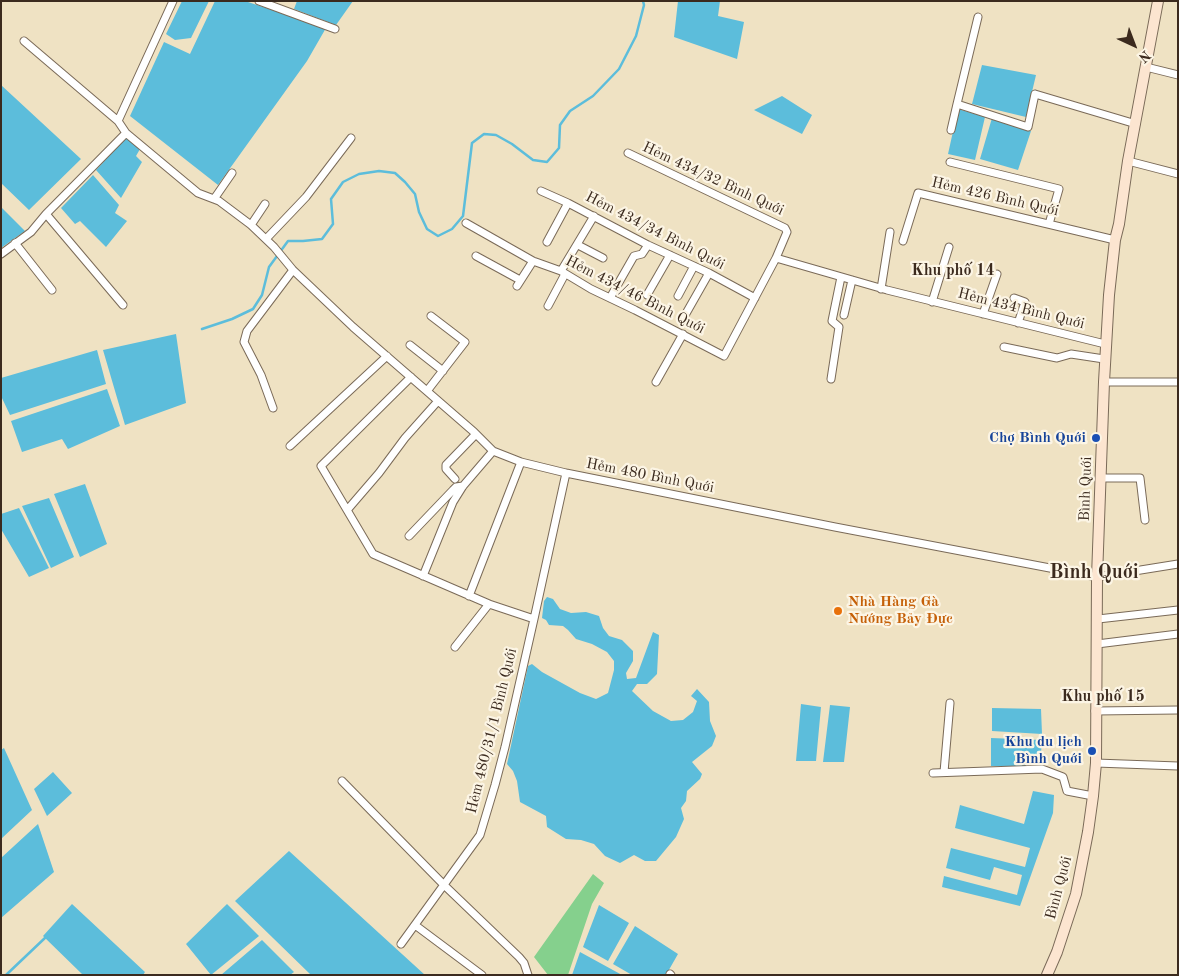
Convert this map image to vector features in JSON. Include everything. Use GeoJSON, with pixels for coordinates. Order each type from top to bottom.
{"type":"FeatureCollection","features":[{"type":"Feature","properties":{"kind":"main road","name":"Bình Quới"},"geometry":{"type":"LineString","coordinates":[[1047,975],[1057,952],[1076,894],[1093,796],[1096,762],[1097,577],[1102,478],[1105,344],[1115,240],[1158,1]]}},
{"type":"Feature","properties":{"kind":"street"},"geometry":{"type":"LineString","coordinates":[[118,121],[173,1]]}},
{"type":"Feature","properties":{"kind":"street"},"geometry":{"type":"LineString","coordinates":[[259,1],[335,29]]}},
{"type":"Feature","properties":{"kind":"street"},"geometry":{"type":"LineString","coordinates":[[951,130],[978,17]]}},
{"type":"Feature","properties":{"kind":"street","name":"Hẻm 480 Bình Quới"},"geometry":{"type":"LineString","coordinates":[[24,41],[118,121],[126,133],[198,193],[219,201],[266,238],[293,270],[493,451],[521,462],[566,473],[1097,577],[1178,564]]}},
{"type":"Feature","properties":{"kind":"street"},"geometry":{"type":"LineString","coordinates":[[1146,67],[1178,75]]}},
{"type":"Feature","properties":{"kind":"street"},"geometry":{"type":"LineString","coordinates":[[957,104],[1028,127],[1035,94],[1136,124]]}},
{"type":"Feature","properties":{"kind":"street"},"geometry":{"type":"LineString","coordinates":[[1,254],[31,232],[46,214],[126,133]]}},
{"type":"Feature","properties":{"kind":"street"},"geometry":{"type":"LineString","coordinates":[[266,238],[306,197],[351,138]]}},
{"type":"Feature","properties":{"kind":"street","name":"Hẻm 434/32 Bình Quới"},"geometry":{"type":"LineString","coordinates":[[628,153],[785,228],[787,232],[776,258]]}},
{"type":"Feature","properties":{"kind":"street"},"geometry":{"type":"LineString","coordinates":[[1128,161],[1178,174]]}},
{"type":"Feature","properties":{"kind":"street"},"geometry":{"type":"LineString","coordinates":[[950,162],[1059,189],[1049,224]]}},
{"type":"Feature","properties":{"kind":"street"},"geometry":{"type":"LineString","coordinates":[[214,199],[232,173]]}},
{"type":"Feature","properties":{"kind":"street","name":"Hẻm 434/34 Bình Quới"},"geometry":{"type":"LineString","coordinates":[[541,191],[594,216],[648,245],[709,273],[755,298]]}},
{"type":"Feature","properties":{"kind":"street","name":"Hẻm 426 Bình Quới"},"geometry":{"type":"LineString","coordinates":[[903,241],[918,193],[1115,240]]}},
{"type":"Feature","properties":{"kind":"street"},"geometry":{"type":"LineString","coordinates":[[547,242],[568,203]]}},
{"type":"Feature","properties":{"kind":"street"},"geometry":{"type":"LineString","coordinates":[[251,225],[265,204]]}},
{"type":"Feature","properties":{"kind":"street"},"geometry":{"type":"LineString","coordinates":[[46,214],[123,305]]}},
{"type":"Feature","properties":{"kind":"street"},"geometry":{"type":"LineString","coordinates":[[548,306],[563,272],[594,216]]}},
{"type":"Feature","properties":{"kind":"street","name":"Hẻm 434/46 Bình Quới"},"geometry":{"type":"LineString","coordinates":[[466,223],[533,261],[563,272],[724,356],[755,298]]}},
{"type":"Feature","properties":{"kind":"street"},"geometry":{"type":"LineString","coordinates":[[881,289],[890,232]]}},
{"type":"Feature","properties":{"kind":"street"},"geometry":{"type":"LineString","coordinates":[[15,243],[52,290]]}},
{"type":"Feature","properties":{"kind":"street"},"geometry":{"type":"LineString","coordinates":[[578,245],[603,258]]}},
{"type":"Feature","properties":{"kind":"street"},"geometry":{"type":"LineString","coordinates":[[610,298],[634,256],[642,254],[648,245]]}},
{"type":"Feature","properties":{"kind":"street"},"geometry":{"type":"LineString","coordinates":[[932,302],[949,247]]}},
{"type":"Feature","properties":{"kind":"street"},"geometry":{"type":"LineString","coordinates":[[647,295],[670,255]]}},
{"type":"Feature","properties":{"kind":"street"},"geometry":{"type":"LineString","coordinates":[[476,256],[519,283],[533,261]]}},
{"type":"Feature","properties":{"kind":"street"},"geometry":{"type":"LineString","coordinates":[[755,298],[776,258]]}},
{"type":"Feature","properties":{"kind":"street","name":"Hẻm 434 Bình Quới"},"geometry":{"type":"LineString","coordinates":[[776,258],[881,289],[1105,344]]}},
{"type":"Feature","properties":{"kind":"street"},"geometry":{"type":"LineString","coordinates":[[678,296],[694,266]]}},
{"type":"Feature","properties":{"kind":"street"},"geometry":{"type":"LineString","coordinates":[[273,408],[261,374],[244,342],[248,331],[293,270]]}},
{"type":"Feature","properties":{"kind":"street"},"geometry":{"type":"LineString","coordinates":[[684,318],[709,273]]}},
{"type":"Feature","properties":{"kind":"street"},"geometry":{"type":"LineString","coordinates":[[983,314],[997,274]]}},
{"type":"Feature","properties":{"kind":"street"},"geometry":{"type":"LineString","coordinates":[[831,379],[839,327],[832,321],[841,277]]}},
{"type":"Feature","properties":{"kind":"street"},"geometry":{"type":"LineString","coordinates":[[844,315],[852,280]]}},
{"type":"Feature","properties":{"kind":"street"},"geometry":{"type":"LineString","coordinates":[[1014,298],[1026,302],[1018,323]]}},
{"type":"Feature","properties":{"kind":"street"},"geometry":{"type":"LineString","coordinates":[[427,391],[465,342],[431,316]]}},
{"type":"Feature","properties":{"kind":"street"},"geometry":{"type":"LineString","coordinates":[[656,382],[683,334]]}},
{"type":"Feature","properties":{"kind":"street"},"geometry":{"type":"LineString","coordinates":[[410,345],[443,371]]}},
{"type":"Feature","properties":{"kind":"street"},"geometry":{"type":"LineString","coordinates":[[1004,347],[1057,358],[1071,354],[1104,358]]}},
{"type":"Feature","properties":{"kind":"street"},"geometry":{"type":"LineString","coordinates":[[290,446],[387,356]]}},
{"type":"Feature","properties":{"kind":"street"},"geometry":{"type":"LineString","coordinates":[[410,377],[321,466],[374,554],[469,596],[534,619]]}},
{"type":"Feature","properties":{"kind":"street"},"geometry":{"type":"LineString","coordinates":[[1104,382],[1178,382]]}},
{"type":"Feature","properties":{"kind":"street"},"geometry":{"type":"LineString","coordinates":[[348,509],[379,473],[405,438],[438,401]]}},
{"type":"Feature","properties":{"kind":"street"},"geometry":{"type":"LineString","coordinates":[[455,479],[446,470],[446,465],[476,434]]}},
{"type":"Feature","properties":{"kind":"street"},"geometry":{"type":"LineString","coordinates":[[423,576],[453,502],[463,486],[493,451]]}},
{"type":"Feature","properties":{"kind":"street"},"geometry":{"type":"LineString","coordinates":[[469,596],[521,462]]}},
{"type":"Feature","properties":{"kind":"street","name":"Hẻm 480/31/1 Bình Quới"},"geometry":{"type":"LineString","coordinates":[[401,944],[480,834],[505,747],[566,473]]}},
{"type":"Feature","properties":{"kind":"street"},"geometry":{"type":"LineString","coordinates":[[1102,478],[1140,478],[1145,520]]}},
{"type":"Feature","properties":{"kind":"street"},"geometry":{"type":"LineString","coordinates":[[409,536],[453,490],[463,486]]}},
{"type":"Feature","properties":{"kind":"street"},"geometry":{"type":"LineString","coordinates":[[455,647],[489,604]]}},
{"type":"Feature","properties":{"kind":"street"},"geometry":{"type":"LineString","coordinates":[[1098,619],[1178,610]]}},
{"type":"Feature","properties":{"kind":"street"},"geometry":{"type":"LineString","coordinates":[[1097,644],[1178,634]]}},
{"type":"Feature","properties":{"kind":"street"},"geometry":{"type":"LineString","coordinates":[[944,772],[950,703]]}},
{"type":"Feature","properties":{"kind":"street"},"geometry":{"type":"LineString","coordinates":[[1095,711],[1178,710]]}},
{"type":"Feature","properties":{"kind":"street"},"geometry":{"type":"LineString","coordinates":[[1096,762],[1178,766]]}},
{"type":"Feature","properties":{"kind":"street"},"geometry":{"type":"LineString","coordinates":[[933,773],[1042,769],[1063,777],[1067,791],[1093,796]]}},
{"type":"Feature","properties":{"kind":"street"},"geometry":{"type":"LineString","coordinates":[[342,781],[444,885],[519,957],[524,963],[528,975]]}},
{"type":"Feature","properties":{"kind":"street"},"geometry":{"type":"LineString","coordinates":[[415,925],[482,975]]}},
{"type":"Feature","properties":{"kind":"green space"},"geometry":{"type":"Polygon","coordinates":[[[593,874],[604,883],[592,904],[568,975],[548,975],[534,957],[593,874]]]}},
{"type":"Feature","properties":{"kind":"water"},"geometry":{"type":"Polygon","coordinates":[[[182,1],[209,1],[191,38],[175,40],[166,34],[182,1]]]}},
{"type":"Feature","properties":{"kind":"water"},"geometry":{"type":"Polygon","coordinates":[[[215,1],[245,1],[326,28],[307,61],[218,185],[130,116],[164,42],[190,54],[215,1]]]}},
{"type":"Feature","properties":{"kind":"water"},"geometry":{"type":"Polygon","coordinates":[[[297,1],[353,1],[336,25],[294,9],[297,1]]]}},
{"type":"Feature","properties":{"kind":"water"},"geometry":{"type":"Polygon","coordinates":[[[678,1],[720,1],[718,16],[744,22],[737,59],[674,37],[678,1]]]}},
{"type":"Feature","properties":{"kind":"water"},"geometry":{"type":"Polygon","coordinates":[[[982,65],[1036,75],[1026,117],[972,104],[982,65]]]}},
{"type":"Feature","properties":{"kind":"water"},"geometry":{"type":"Polygon","coordinates":[[[1,85],[81,159],[29,210],[1,183],[1,85]]]}},
{"type":"Feature","properties":{"kind":"water"},"geometry":{"type":"Polygon","coordinates":[[[782,96],[812,115],[802,134],[754,110],[782,96]]]}},
{"type":"Feature","properties":{"kind":"water"},"geometry":{"type":"Polygon","coordinates":[[[958,109],[985,117],[975,160],[948,154],[958,109]]]}},
{"type":"Feature","properties":{"kind":"water"},"geometry":{"type":"Polygon","coordinates":[[[992,118],[1031,131],[1018,170],[980,159],[992,118]]]}},
{"type":"Feature","properties":{"kind":"water"},"geometry":{"type":"Polygon","coordinates":[[[127,137],[140,149],[136,156],[142,162],[121,198],[96,170],[127,137]]]}},
{"type":"Feature","properties":{"kind":"water"},"geometry":{"type":"Polygon","coordinates":[[[93,175],[119,205],[115,213],[127,221],[106,247],[80,221],[75,224],[61,208],[93,175]]]}},
{"type":"Feature","properties":{"kind":"water"},"geometry":{"type":"Polygon","coordinates":[[[1,207],[25,231],[1,248],[1,207]]]}},
{"type":"Feature","properties":{"kind":"water"},"geometry":{"type":"Polygon","coordinates":[[[176,334],[186,403],[125,425],[103,350],[176,334]]]}},
{"type":"Feature","properties":{"kind":"water"},"geometry":{"type":"Polygon","coordinates":[[[97,350],[106,384],[10,415],[1,396],[1,378],[97,350]]]}},
{"type":"Feature","properties":{"kind":"water"},"geometry":{"type":"Polygon","coordinates":[[[107,389],[120,426],[68,449],[62,439],[22,452],[11,421],[107,389]]]}},
{"type":"Feature","properties":{"kind":"water"},"geometry":{"type":"Polygon","coordinates":[[[85,484],[107,544],[80,557],[54,494],[85,484]]]}},
{"type":"Feature","properties":{"kind":"water"},"geometry":{"type":"Polygon","coordinates":[[[49,498],[74,557],[51,568],[22,506],[49,498]]]}},
{"type":"Feature","properties":{"kind":"water"},"geometry":{"type":"Polygon","coordinates":[[[19,508],[49,568],[29,577],[1,529],[1,514],[19,508]]]}},
{"type":"Feature","properties":{"kind":"water"},"geometry":{"type":"Polygon","coordinates":[[[547,597],[553,599],[560,609],[571,613],[586,612],[599,616],[603,628],[609,636],[622,640],[633,651],[633,661],[626,673],[627,679],[636,678],[653,632],[659,635],[657,674],[647,684],[637,684],[632,691],[653,711],[671,721],[683,720],[693,712],[697,701],[691,696],[697,689],[709,702],[710,721],[716,736],[712,746],[692,762],[702,774],[700,779],[687,791],[686,801],[681,808],[684,819],[676,837],[656,861],[645,861],[634,855],[620,863],[605,856],[594,844],[581,840],[566,839],[547,827],[546,816],[520,802],[517,781],[513,771],[507,764],[528,666],[532,664],[542,672],[580,693],[596,699],[608,693],[614,670],[614,661],[607,652],[592,644],[576,639],[563,626],[549,625],[542,618],[544,601],[547,597]]]}},
{"type":"Feature","properties":{"kind":"water"},"geometry":{"type":"Polygon","coordinates":[[[801,704],[821,707],[816,761],[796,761],[801,704]]]}},
{"type":"Feature","properties":{"kind":"water"},"geometry":{"type":"Polygon","coordinates":[[[830,705],[850,707],[844,762],[823,762],[830,705]]]}},
{"type":"Feature","properties":{"kind":"water"},"geometry":{"type":"Polygon","coordinates":[[[992,708],[1041,709],[1042,734],[992,731],[992,708]]]}},
{"type":"Feature","properties":{"kind":"water"},"geometry":{"type":"Polygon","coordinates":[[[991,738],[1042,740],[1040,766],[991,766],[991,738]]]}},
{"type":"Feature","properties":{"kind":"water"},"geometry":{"type":"Polygon","coordinates":[[[4,748],[32,810],[1,839],[1,750],[4,748]]]}},
{"type":"Feature","properties":{"kind":"water"},"geometry":{"type":"Polygon","coordinates":[[[53,772],[72,793],[47,816],[34,789],[53,772]]]}},
{"type":"Feature","properties":{"kind":"water"},"geometry":{"type":"Polygon","coordinates":[[[1033,791],[1054,795],[1053,813],[1020,906],[942,887],[944,876],[1017,895],[1022,875],[994,867],[990,880],[946,868],[951,848],[1025,867],[1030,848],[955,828],[960,805],[1024,824],[1033,791]]]}},
{"type":"Feature","properties":{"kind":"water"},"geometry":{"type":"Polygon","coordinates":[[[38,824],[54,872],[1,918],[1,858],[38,824]]]}},
{"type":"Feature","properties":{"kind":"water"},"geometry":{"type":"Polygon","coordinates":[[[289,851],[425,975],[311,975],[235,901],[289,851]]]}},
{"type":"Feature","properties":{"kind":"water"},"geometry":{"type":"Polygon","coordinates":[[[72,904],[145,972],[143,975],[83,975],[43,936],[72,904]]]}},
{"type":"Feature","properties":{"kind":"water"},"geometry":{"type":"Polygon","coordinates":[[[227,904],[259,936],[211,975],[186,944],[227,904]]]}},
{"type":"Feature","properties":{"kind":"water"},"geometry":{"type":"Polygon","coordinates":[[[599,905],[629,923],[608,961],[583,947],[599,905]]]}},
{"type":"Feature","properties":{"kind":"water"},"geometry":{"type":"Polygon","coordinates":[[[635,926],[678,954],[666,975],[632,975],[613,964],[635,926]]]}},
{"type":"Feature","properties":{"kind":"water"},"geometry":{"type":"Polygon","coordinates":[[[262,940],[294,972],[290,975],[221,975],[262,940]]]}},
{"type":"Feature","properties":{"kind":"water"},"geometry":{"type":"Polygon","coordinates":[[[580,952],[622,975],[572,975],[580,952]]]}},
{"type":"Feature","properties":{"kind":"waterway"},"geometry":{"type":"LineString","coordinates":[[202,329],[232,319],[253,309],[262,295],[269,267],[288,241],[322,239],[333,224],[331,199],[343,182],[359,174],[379,171],[395,173],[415,194],[419,212],[427,229],[438,236],[452,229],[463,216],[472,143],[484,134],[496,135],[512,144],[533,160],[547,162],[559,148],[560,125],[570,111],[593,96],[619,69],[636,36],[644,5],[643,1]]}},
{"type":"Feature","properties":{"kind":"waterway"},"geometry":{"type":"LineString","coordinates":[[6,975],[46,937]]}},
{"type":"Feature","properties":{"kind":"place","name":"Chợ Bình Quới"},"geometry":{"type":"Point","coordinates":[1096,438]}},
{"type":"Feature","properties":{"kind":"place","name":"Nhà Hàng Gà Nướng Bảy Đực"},"geometry":{"type":"Point","coordinates":[838,611]}},
{"type":"Feature","properties":{"kind":"place","name":"Khu du lịch Bình Quới"},"geometry":{"type":"Point","coordinates":[1092,751]}},
{"type":"Feature","properties":{"kind":"district","name":"Khu phố 14"},"geometry":{"type":"Point","coordinates":[953,271]}},
{"type":"Feature","properties":{"kind":"district","name":"Bình Quới"},"geometry":{"type":"Point","coordinates":[1094,573]}},
{"type":"Feature","properties":{"kind":"district","name":"Khu phố 15"},"geometry":{"type":"Point","coordinates":[1103,697]}}]}
